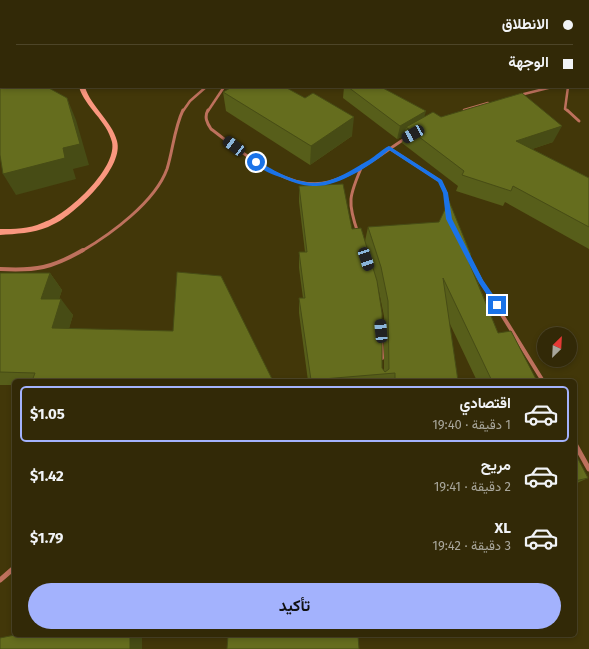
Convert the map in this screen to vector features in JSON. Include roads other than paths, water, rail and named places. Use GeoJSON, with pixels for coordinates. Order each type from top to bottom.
{"type":"FeatureCollection","features":[{"type":"Feature","properties":{"kind":"street"},"geometry":{"type":"LineString","coordinates":[[0,232],[23,232],[61,217],[90,191],[101,178],[109,165],[114,155],[115,144],[112,136],[84,94],[82,88]]}},
{"type":"Feature","properties":{"kind":"street"},"geometry":{"type":"LineString","coordinates":[[0,269],[25,270],[53,266],[89,247],[123,223],[154,192],[166,172],[176,128],[181,115],[189,102],[205,88]]}},
{"type":"Feature","properties":{"kind":"street"},"geometry":{"type":"LineString","coordinates":[[223,88],[206,114],[206,122],[211,129],[256,162],[276,174],[299,182],[313,185],[328,183],[362,166],[409,136]]}},
{"type":"Feature","properties":{"kind":"street"},"geometry":{"type":"LineString","coordinates":[[519,96],[548,88]]}},
{"type":"Feature","properties":{"kind":"street"},"geometry":{"type":"LineString","coordinates":[[568,88],[565,110],[580,122]]}},
{"type":"Feature","properties":{"kind":"street"},"geometry":{"type":"LineString","coordinates":[[459,112],[489,103]]}},
{"type":"Feature","properties":{"kind":"street"},"geometry":{"type":"LineString","coordinates":[[389,148],[440,181],[446,193],[448,212]]}},
{"type":"Feature","properties":{"kind":"street"},"geometry":{"type":"LineString","coordinates":[[358,235],[348,203],[349,194],[362,166]]}},
{"type":"Feature","properties":{"kind":"street"},"geometry":{"type":"LineString","coordinates":[[466,254],[542,379]]}},
{"type":"Feature","properties":{"kind":"street"},"geometry":{"type":"LineString","coordinates":[[381,331],[382,360]]}},
{"type":"Feature","properties":{"kind":"street"},"geometry":{"type":"LineString","coordinates":[[577,448],[589,469]]}},
{"type":"Feature","properties":{"kind":"street"},"geometry":{"type":"LineString","coordinates":[[0,580],[12,570]]}}]}
